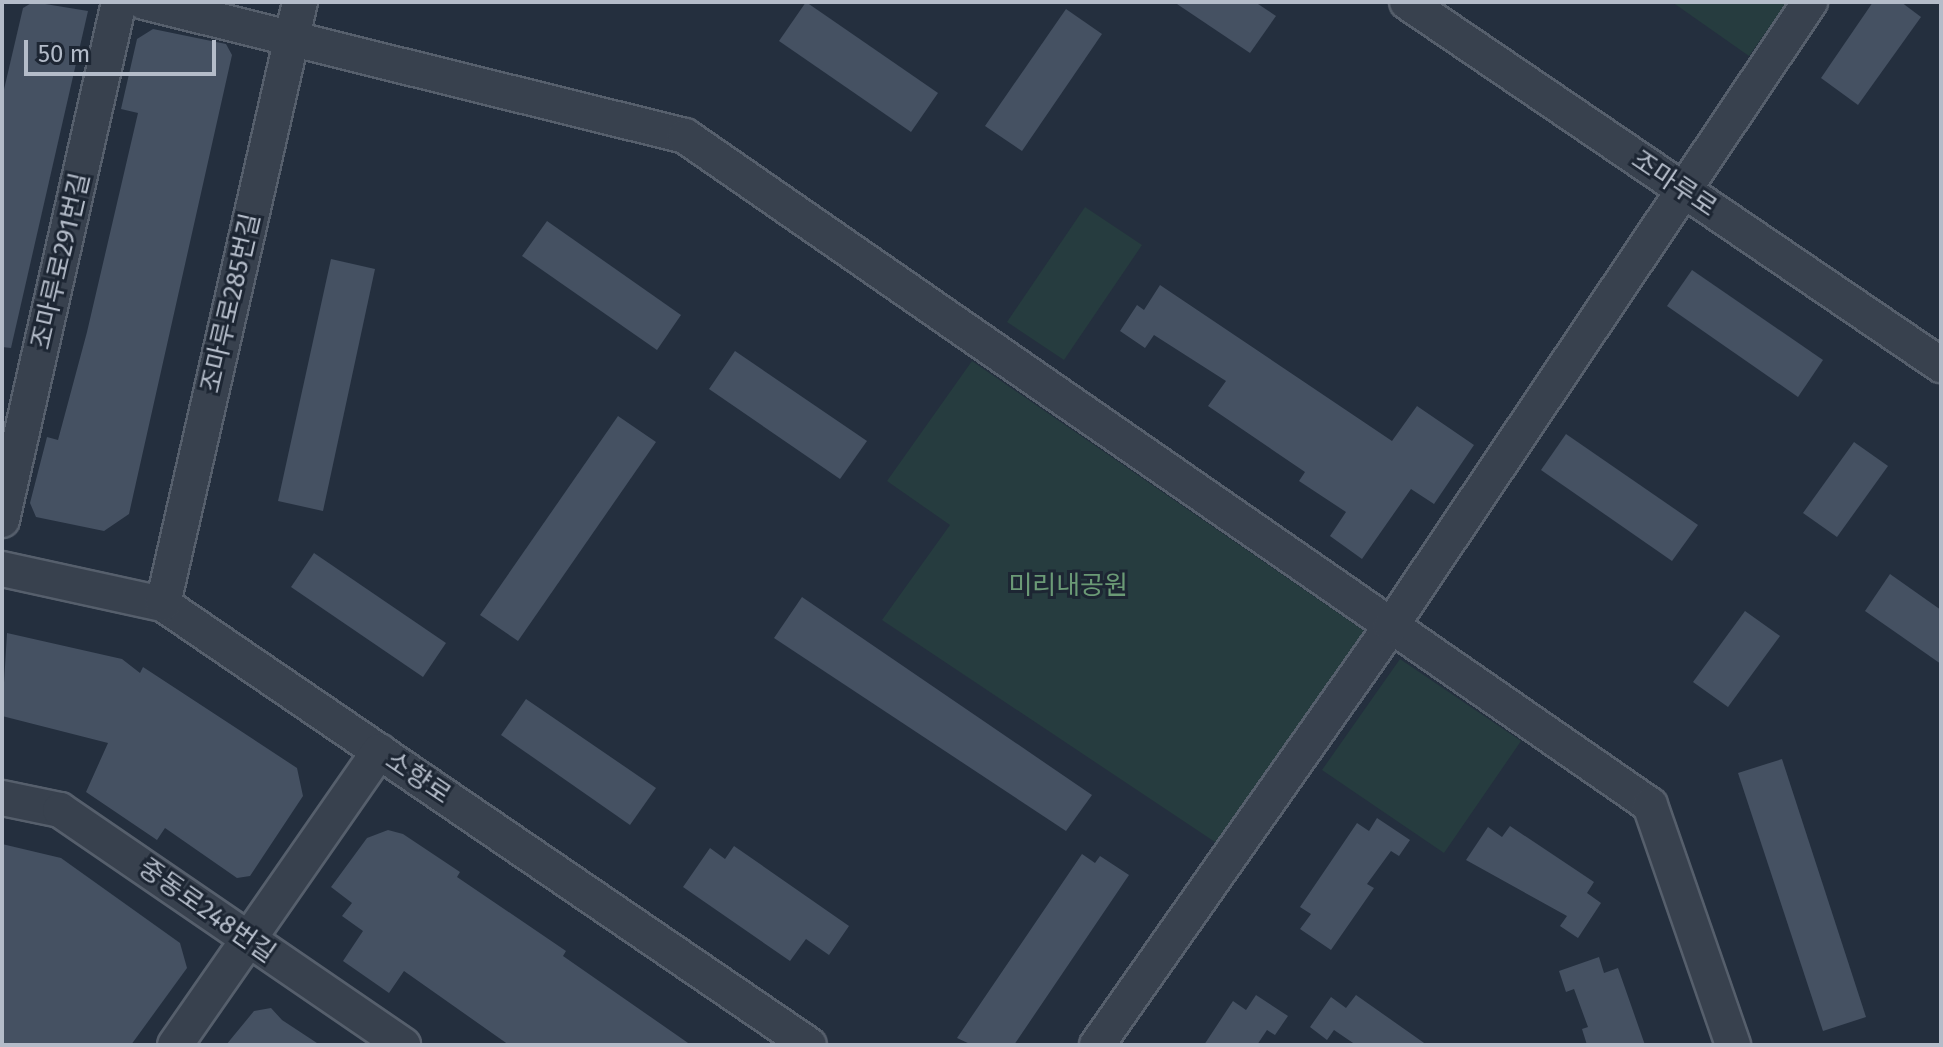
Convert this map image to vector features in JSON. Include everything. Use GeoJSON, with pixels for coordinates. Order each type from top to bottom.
{"type":"FeatureCollection","features":[{"type":"Feature","properties":{"kind":"street","name":"조마루로291번길"},"geometry":{"type":"LineString","coordinates":[[2,520],[119,2]]}},
{"type":"Feature","properties":{"kind":"street"},"geometry":{"type":"LineString","coordinates":[[144,2],[685,136],[1650,805],[1733,1045]]}},
{"type":"Feature","properties":{"kind":"street","name":"조마루로285번길"},"geometry":{"type":"LineString","coordinates":[[163,604],[300,2]]}},
{"type":"Feature","properties":{"kind":"street","name":"조마루로"},"geometry":{"type":"LineString","coordinates":[[1407,2],[1941,365]]}},
{"type":"Feature","properties":{"kind":"street"},"geometry":{"type":"LineString","coordinates":[[1097,1045],[1391,626],[1681,189],[1810,2]]}},
{"type":"Feature","properties":{"kind":"street","name":"소향로"},"geometry":{"type":"LineString","coordinates":[[2,569],[163,604],[809,1045]]}},
{"type":"Feature","properties":{"kind":"street"},"geometry":{"type":"LineString","coordinates":[[175,1045],[379,751]]}},
{"type":"Feature","properties":{"kind":"street","name":"중동로248번길"},"geometry":{"type":"LineString","coordinates":[[2,798],[60,810],[403,1045]]}},
{"type":"Feature","properties":{"kind":"green space"},"geometry":{"type":"Polygon","coordinates":[[[1672,2],[1787,2],[1749,56],[1672,2]]]}},
{"type":"Feature","properties":{"kind":"green space"},"geometry":{"type":"Polygon","coordinates":[[[1085,207],[1142,245],[1064,360],[1007,322],[1085,207]]]}},
{"type":"Feature","properties":{"kind":"green space","name":"미리내공원"},"geometry":{"type":"Polygon","coordinates":[[[972,361],[1370,635],[1221,846],[882,620],[950,525],[887,481],[972,361]]]}},
{"type":"Feature","properties":{"kind":"green space"},"geometry":{"type":"Polygon","coordinates":[[[1400,659],[1521,741],[1444,853],[1322,770],[1400,659]]]}},
{"type":"Feature","properties":{"kind":"building"},"geometry":{"type":"Polygon","coordinates":[[[33,2],[88,11],[11,348],[2,347],[2,98],[23,8],[33,2]]]}},
{"type":"Feature","properties":{"kind":"building"},"geometry":{"type":"Polygon","coordinates":[[[806,2],[938,93],[911,132],[779,41],[806,2]]]}},
{"type":"Feature","properties":{"kind":"building"},"geometry":{"type":"Polygon","coordinates":[[[1174,2],[1255,2],[1276,16],[1250,53],[1174,2]]]}},
{"type":"Feature","properties":{"kind":"building"},"geometry":{"type":"Polygon","coordinates":[[[1873,2],[1901,2],[1921,17],[1858,105],[1821,78],[1873,2]]]}},
{"type":"Feature","properties":{"kind":"building"},"geometry":{"type":"Polygon","coordinates":[[[1066,9],[1102,34],[1022,151],[985,126],[1066,9]]]}},
{"type":"Feature","properties":{"kind":"building"},"geometry":{"type":"Polygon","coordinates":[[[153,29],[226,44],[232,55],[129,514],[104,531],[36,517],[30,503],[47,437],[58,440],[87,332],[138,113],[121,109],[137,39],[153,29]]]}},
{"type":"Feature","properties":{"kind":"building"},"geometry":{"type":"Polygon","coordinates":[[[547,221],[681,315],[657,350],[522,256],[547,221]]]}},
{"type":"Feature","properties":{"kind":"building"},"geometry":{"type":"Polygon","coordinates":[[[331,259],[375,269],[323,511],[278,501],[331,259]]]}},
{"type":"Feature","properties":{"kind":"building"},"geometry":{"type":"Polygon","coordinates":[[[1692,270],[1823,360],[1798,397],[1667,306],[1692,270]]]}},
{"type":"Feature","properties":{"kind":"building"},"geometry":{"type":"Polygon","coordinates":[[[1160,285],[1392,441],[1417,406],[1474,445],[1434,504],[1411,489],[1362,559],[1330,536],[1346,512],[1299,481],[1305,472],[1208,406],[1226,381],[1154,335],[1145,348],[1120,331],[1137,305],[1144,310],[1160,285]]]}},
{"type":"Feature","properties":{"kind":"building"},"geometry":{"type":"Polygon","coordinates":[[[735,351],[867,441],[840,479],[709,389],[735,351]]]}},
{"type":"Feature","properties":{"kind":"building"},"geometry":{"type":"Polygon","coordinates":[[[618,416],[656,442],[518,641],[480,615],[618,416]]]}},
{"type":"Feature","properties":{"kind":"building"},"geometry":{"type":"Polygon","coordinates":[[[1566,434],[1698,525],[1672,561],[1541,470],[1566,434]]]}},
{"type":"Feature","properties":{"kind":"building"},"geometry":{"type":"Polygon","coordinates":[[[1854,442],[1888,466],[1837,537],[1803,513],[1854,442]]]}},
{"type":"Feature","properties":{"kind":"building"},"geometry":{"type":"Polygon","coordinates":[[[314,553],[446,643],[423,677],[291,587],[314,553]]]}},
{"type":"Feature","properties":{"kind":"building"},"geometry":{"type":"Polygon","coordinates":[[[1890,574],[1941,610],[1941,664],[1865,611],[1890,574]]]}},
{"type":"Feature","properties":{"kind":"building"},"geometry":{"type":"Polygon","coordinates":[[[802,597],[1092,795],[1066,831],[774,638],[802,597]]]}},
{"type":"Feature","properties":{"kind":"building"},"geometry":{"type":"Polygon","coordinates":[[[1745,611],[1780,636],[1728,707],[1693,682],[1745,611]]]}},
{"type":"Feature","properties":{"kind":"building"},"geometry":{"type":"Polygon","coordinates":[[[7,633],[122,659],[140,673],[143,667],[297,768],[303,796],[250,876],[237,878],[165,828],[157,840],[86,792],[108,743],[2,716],[7,633]]]}},
{"type":"Feature","properties":{"kind":"building"},"geometry":{"type":"Polygon","coordinates":[[[526,699],[656,788],[630,825],[501,735],[526,699]]]}},
{"type":"Feature","properties":{"kind":"building"},"geometry":{"type":"Polygon","coordinates":[[[1782,759],[1866,1017],[1823,1031],[1738,773],[1782,759]]]}},
{"type":"Feature","properties":{"kind":"building"},"geometry":{"type":"Polygon","coordinates":[[[1377,818],[1410,840],[1399,856],[1391,851],[1367,884],[1374,888],[1331,950],[1300,929],[1311,914],[1300,907],[1357,823],[1369,831],[1377,818]]]}},
{"type":"Feature","properties":{"kind":"building"},"geometry":{"type":"Polygon","coordinates":[[[1510,826],[1594,882],[1587,893],[1601,903],[1578,938],[1560,926],[1567,916],[1466,860],[1488,827],[1502,837],[1510,826]]]}},
{"type":"Feature","properties":{"kind":"building"},"geometry":{"type":"Polygon","coordinates":[[[388,830],[403,834],[460,872],[457,877],[566,951],[563,956],[691,1045],[509,1045],[404,971],[389,993],[343,961],[363,931],[342,916],[352,903],[331,887],[367,838],[388,830]]]}},
{"type":"Feature","properties":{"kind":"building"},"geometry":{"type":"Polygon","coordinates":[[[2,844],[61,858],[180,943],[187,968],[131,1045],[2,1045],[2,844]]]}},
{"type":"Feature","properties":{"kind":"building"},"geometry":{"type":"Polygon","coordinates":[[[734,846],[849,926],[829,955],[806,939],[790,961],[683,887],[710,848],[725,859],[734,846]]]}},
{"type":"Feature","properties":{"kind":"building"},"geometry":{"type":"Polygon","coordinates":[[[1082,854],[1095,863],[1100,856],[1129,875],[1014,1045],[972,1045],[957,1038],[1082,854]]]}},
{"type":"Feature","properties":{"kind":"building"},"geometry":{"type":"Polygon","coordinates":[[[1599,957],[1604,973],[1618,968],[1645,1045],[1587,1045],[1582,1029],[1588,1027],[1574,989],[1566,992],[1559,971],[1599,957]]]}},
{"type":"Feature","properties":{"kind":"building"},"geometry":{"type":"Polygon","coordinates":[[[1256,995],[1288,1016],[1275,1035],[1267,1030],[1257,1045],[1204,1045],[1233,1001],[1246,1010],[1256,995]]]}},
{"type":"Feature","properties":{"kind":"building"},"geometry":{"type":"Polygon","coordinates":[[[1356,995],[1427,1045],[1356,1045],[1334,1030],[1327,1040],[1310,1027],[1331,997],[1346,1008],[1356,995]]]}},
{"type":"Feature","properties":{"kind":"building"},"geometry":{"type":"Polygon","coordinates":[[[271,1008],[282,1020],[320,1045],[226,1045],[254,1011],[271,1008]]]}}]}
